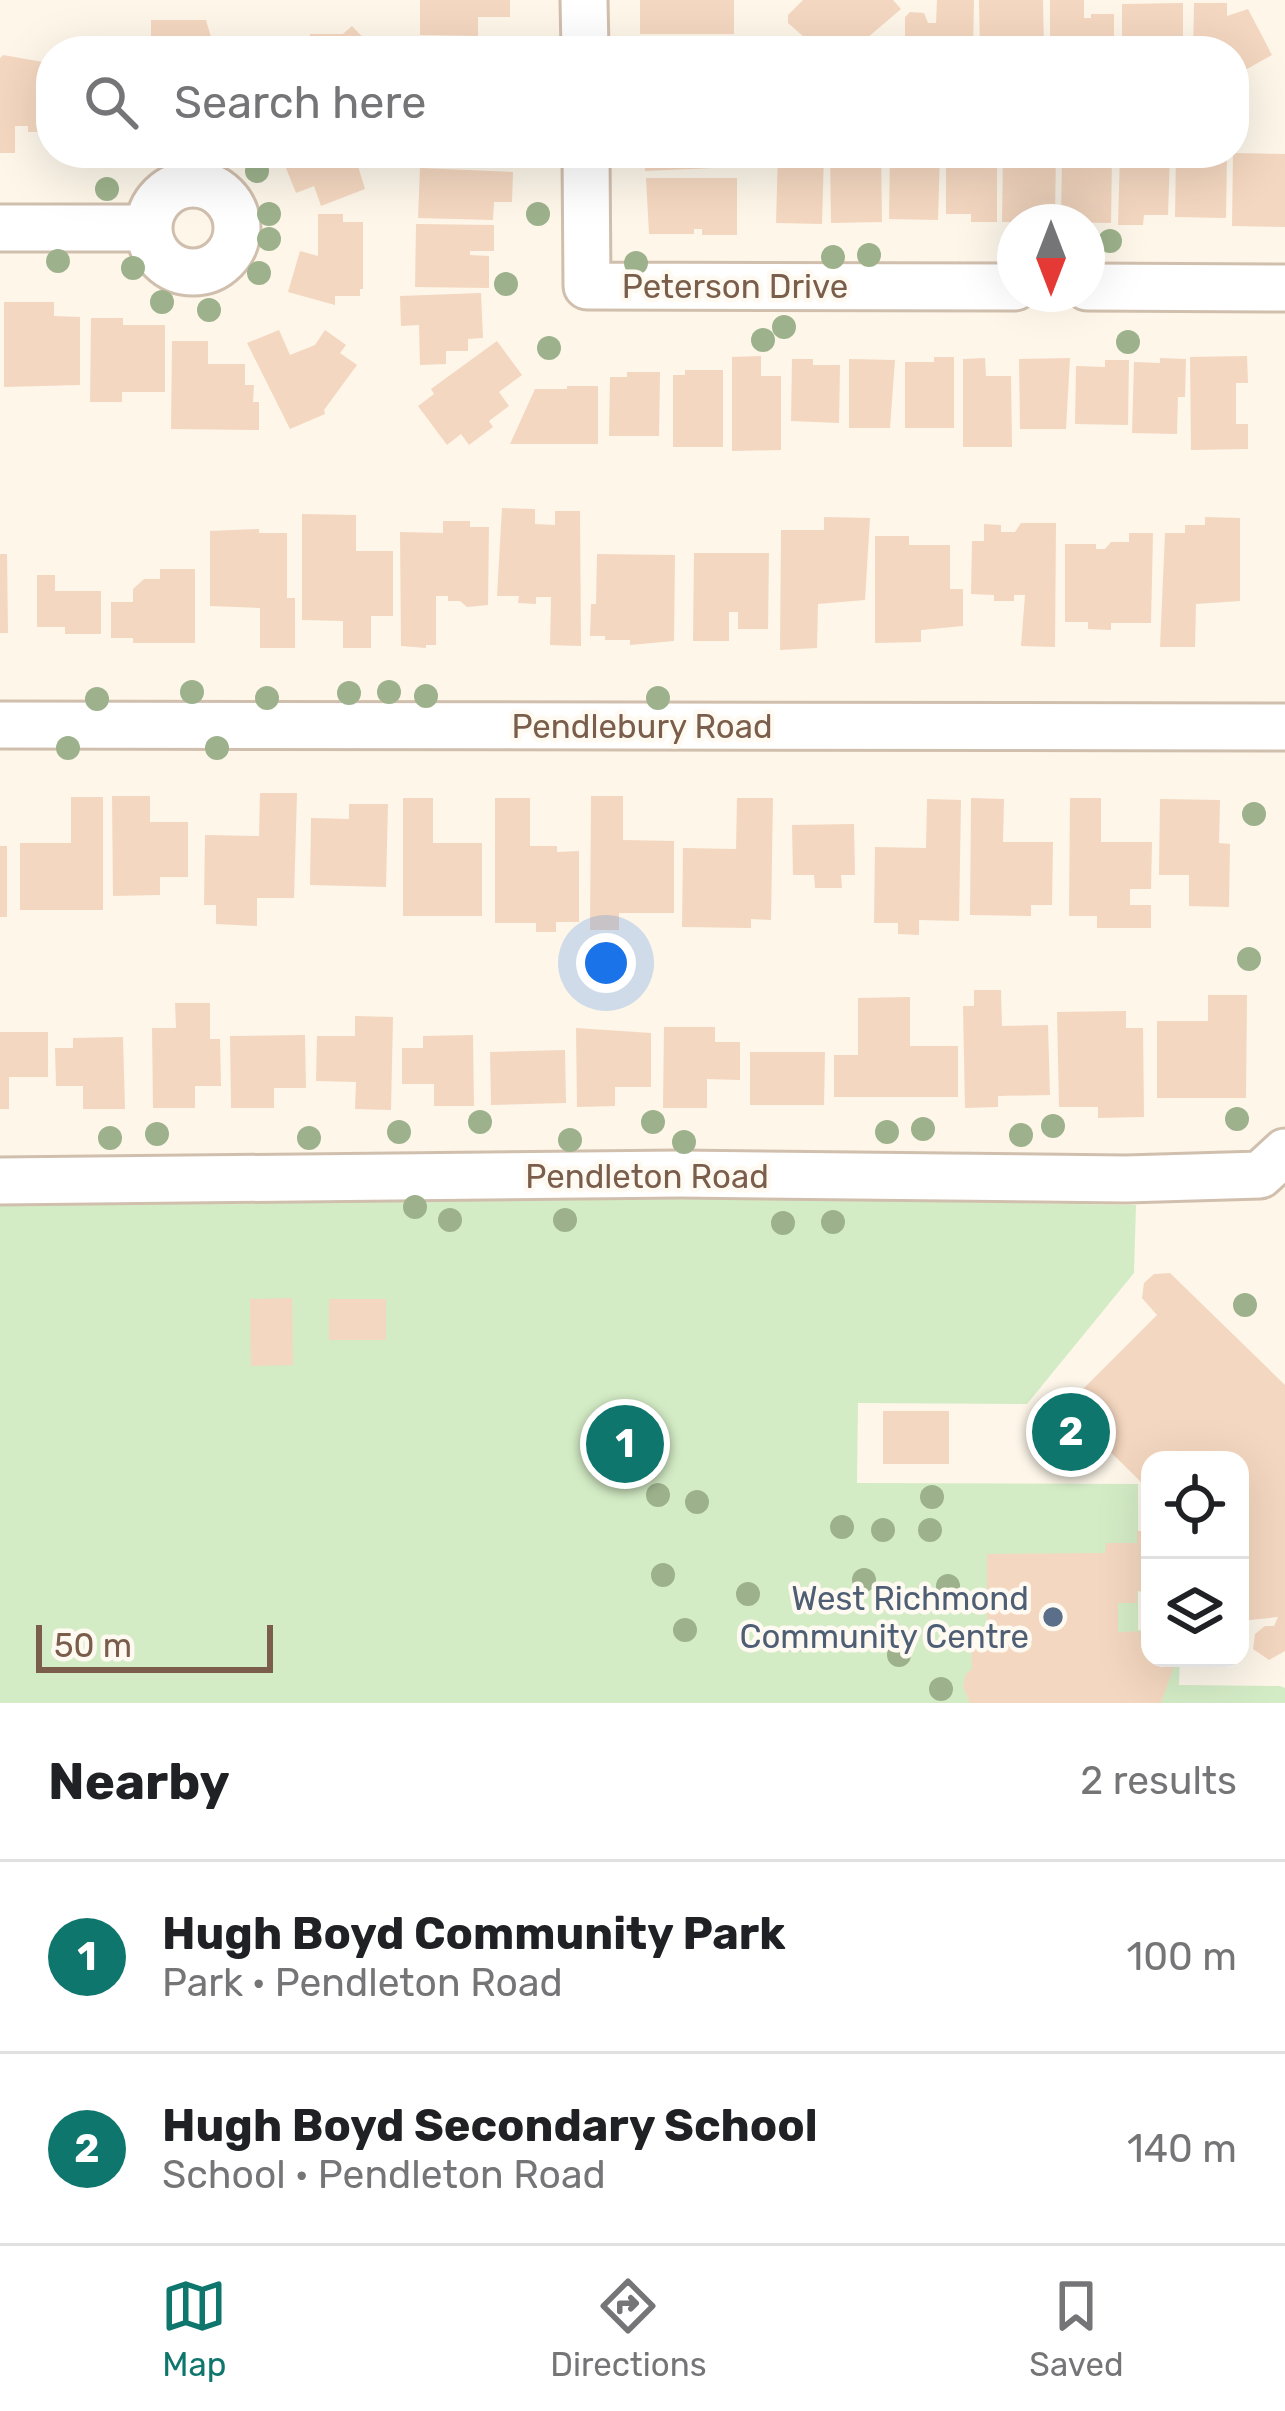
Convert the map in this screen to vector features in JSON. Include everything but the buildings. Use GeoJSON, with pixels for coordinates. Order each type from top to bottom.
{"type":"FeatureCollection","features":[{"type":"Feature","properties":{"kind":"street"},"geometry":{"type":"LineString","coordinates":[[584,0],[585,36]]}},
{"type":"Feature","properties":{"kind":"street","name":"Peterson Drive"},"geometry":{"type":"LineString","coordinates":[[586,168],[587,286],[997,287]]}},
{"type":"Feature","properties":{"kind":"street"},"geometry":{"type":"LineString","coordinates":[[0,228],[148,228]]}},
{"type":"Feature","properties":{"kind":"street"},"geometry":{"type":"LineString","coordinates":[[1105,287],[1285,288]]}},
{"type":"Feature","properties":{"kind":"street","name":"Pendlebury Road"},"geometry":{"type":"LineString","coordinates":[[0,725],[1285,727]]}},
{"type":"Feature","properties":{"kind":"street","name":"Pendleton Road"},"geometry":{"type":"LineString","coordinates":[[0,1181],[657,1174],[1126,1179],[1260,1175],[1285,1152]]}},
{"type":"Feature","properties":{"kind":"green space"},"geometry":{"type":"Polygon","coordinates":[[[394,1192],[1136,1205],[1134,1273],[1027,1404],[858,1403],[857,1483],[1138,1484],[1141,1667],[1180,1667],[1179,1685],[1280,1686],[1285,1688],[1285,1703],[0,1703],[0,1198],[394,1192]]]}},
{"type":"Feature","properties":{"kind":"place","name":"Hugh Boyd Secondary School"},"geometry":{"type":"Point","coordinates":[1071,1432]}},
{"type":"Feature","properties":{"kind":"place","name":"Hugh Boyd Community Park"},"geometry":{"type":"Point","coordinates":[625,1444]}},
{"type":"Feature","properties":{"kind":"place","name":"West Richmond Community Centre"},"geometry":{"type":"Point","coordinates":[1053,1617]}}]}
